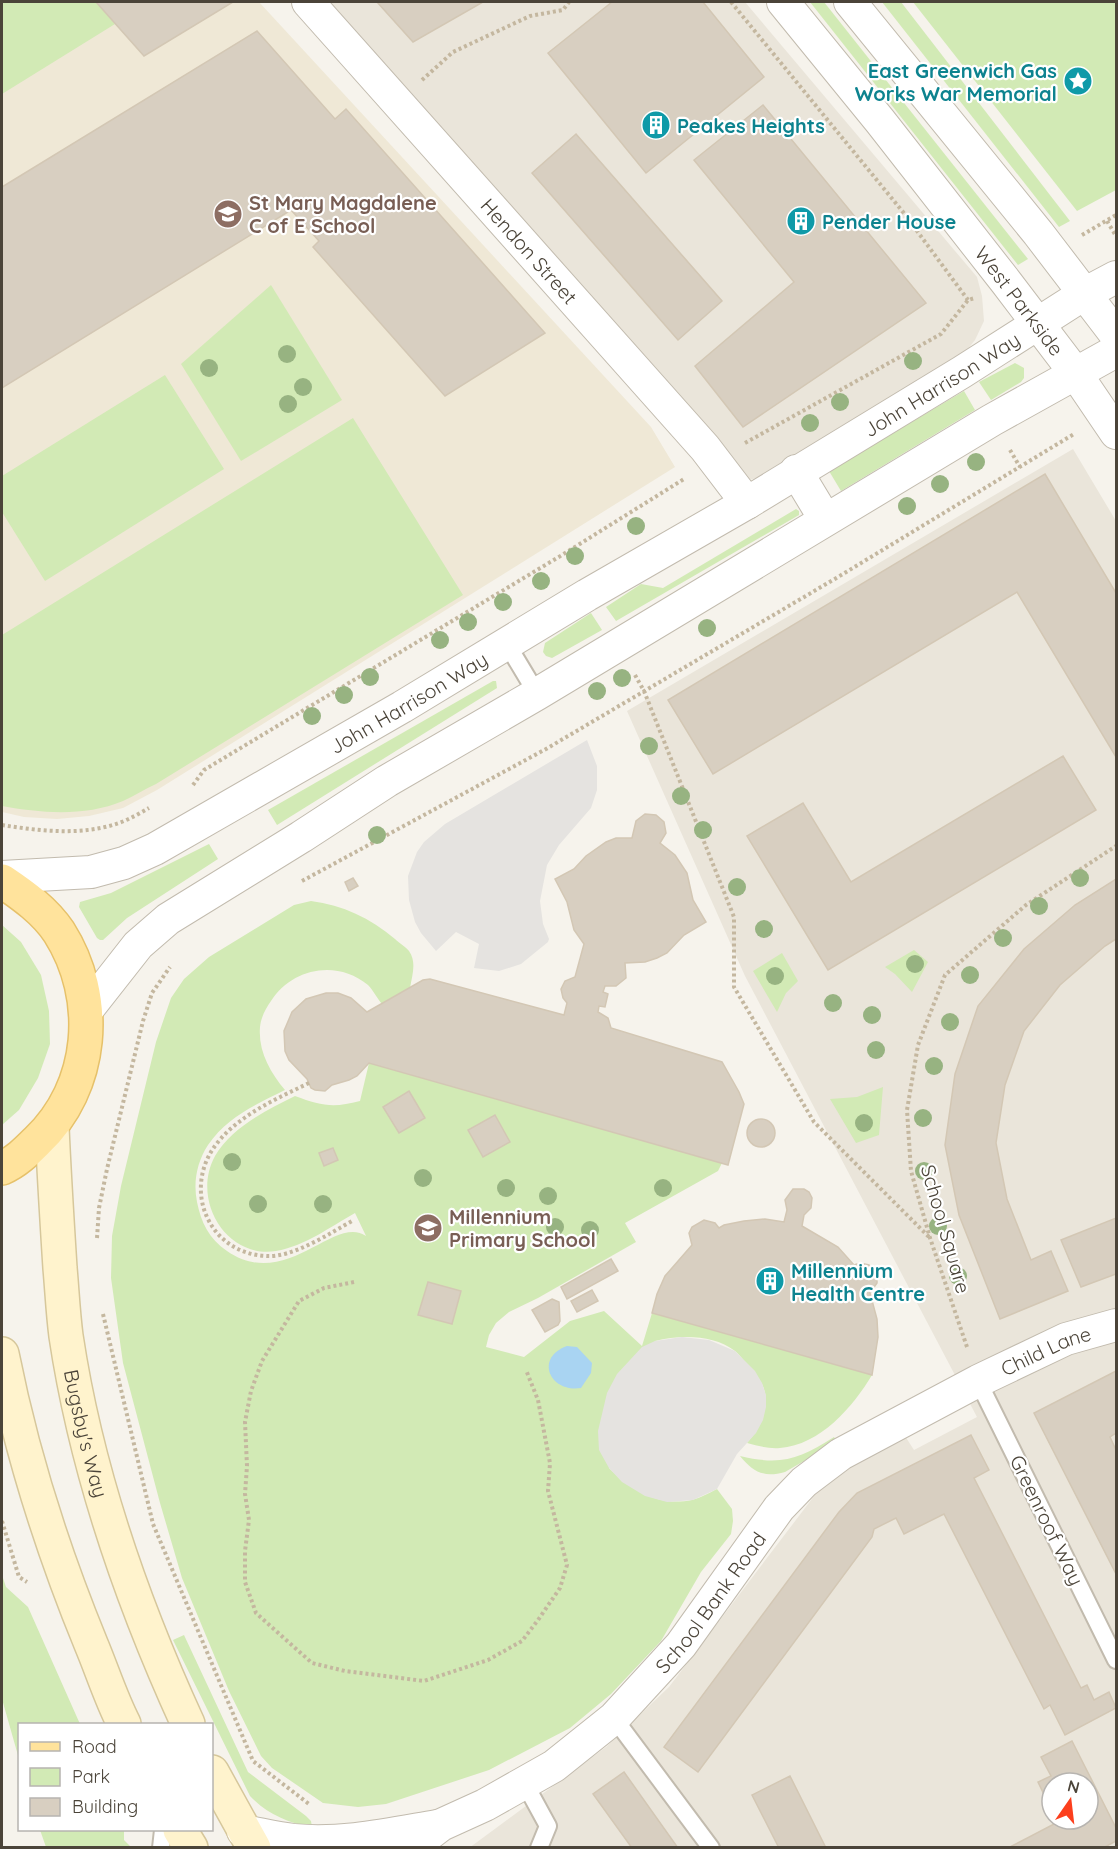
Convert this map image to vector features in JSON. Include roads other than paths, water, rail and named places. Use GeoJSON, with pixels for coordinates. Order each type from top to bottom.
{"type":"FeatureCollection","features":[{"type":"Feature","properties":{"kind":"main road"},"geometry":{"type":"LineString","coordinates":[[2,879],[30,900],[59,932],[78,969],[87,1010],[86,1051],[74,1091],[52,1127],[16,1162],[2,1168]]}},
{"type":"Feature","properties":{"kind":"street","name":"Hendon Street"},"geometry":{"type":"LineString","coordinates":[[308,2],[705,448],[747,503]]}},
{"type":"Feature","properties":{"kind":"street","name":"West Parkside"},"geometry":{"type":"LineString","coordinates":[[783,2],[880,121],[1076,374],[1116,433]]}},
{"type":"Feature","properties":{"kind":"street"},"geometry":{"type":"LineString","coordinates":[[850,2],[1038,233],[1116,335]]}},
{"type":"Feature","properties":{"kind":"street","name":"John Harrison Way"},"geometry":{"type":"LineString","coordinates":[[2,879],[91,872],[124,863],[155,849],[507,644],[586,595],[747,503],[796,471],[954,377],[1036,323],[1116,277]]}},
{"type":"Feature","properties":{"kind":"street"},"geometry":{"type":"LineString","coordinates":[[87,1010],[138,945],[168,919],[302,837],[387,781],[537,694],[992,420],[1116,351]]}},
{"type":"Feature","properties":{"kind":"street"},"geometry":{"type":"LineString","coordinates":[[796,471],[825,519]]}},
{"type":"Feature","properties":{"kind":"street","name":"Bugsby's Way"},"geometry":{"type":"LineString","coordinates":[[52,1127],[65,1327],[77,1397],[98,1481],[123,1565],[144,1623],[187,1723]]}},
{"type":"Feature","properties":{"kind":"street","name":"Child Lane"},"geometry":{"type":"LineString","coordinates":[[978,1381],[1066,1339],[1116,1325]]}},
{"type":"Feature","properties":{"kind":"street"},"geometry":{"type":"LineString","coordinates":[[2,1354],[14,1415],[38,1502],[78,1612],[123,1723]]}},
{"type":"Feature","properties":{"kind":"street","name":"School Bank Road"},"geometry":{"type":"LineString","coordinates":[[411,1848],[441,1825],[485,1805],[554,1766],[614,1718],[681,1646],[779,1508],[804,1482],[841,1454],[978,1381]]}},
{"type":"Feature","properties":{"kind":"street"},"geometry":{"type":"LineString","coordinates":[[213,1774],[248,1839]]}},
{"type":"Feature","properties":{"kind":"street","name":"School Bank Road"},"geometry":{"type":"LineString","coordinates":[[248,1839],[325,1841],[361,1839],[441,1825]]}},
{"type":"Feature","properties":{"kind":"street"},"geometry":{"type":"LineString","coordinates":[[181,1831],[191,1848]]}},
{"type":"Feature","properties":{"kind":"lane"},"geometry":{"type":"LineString","coordinates":[[507,644],[537,694]]}},
{"type":"Feature","properties":{"kind":"lane","name":"Greenroof Way"},"geometry":{"type":"LineString","coordinates":[[978,1381],[1116,1660]]}},
{"type":"Feature","properties":{"kind":"lane"},"geometry":{"type":"LineString","coordinates":[[614,1718],[711,1848]]}},
{"type":"Feature","properties":{"kind":"lane"},"geometry":{"type":"LineString","coordinates":[[524,1782],[548,1826],[539,1848]]}},
{"type":"Feature","properties":{"kind":"lane"},"geometry":{"type":"LineString","coordinates":[[161,1848],[163,1831]]}},
{"type":"Feature","properties":{"kind":"water"},"geometry":{"type":"Polygon","coordinates":[[[567,1346],[577,1347],[592,1363],[591,1373],[581,1388],[561,1385],[550,1373],[551,1358],[557,1351],[567,1346]]]}},
{"type":"Feature","properties":{"kind":"place","name":"East Greenwich Gas Works War Memorial"},"geometry":{"type":"Point","coordinates":[1078,81]}},
{"type":"Feature","properties":{"kind":"place","name":"Peakes Heights"},"geometry":{"type":"Point","coordinates":[656,125]}},
{"type":"Feature","properties":{"kind":"place","name":"St Mary Magdalene C of E School"},"geometry":{"type":"Point","coordinates":[228,214]}},
{"type":"Feature","properties":{"kind":"place","name":"Pender House"},"geometry":{"type":"Point","coordinates":[801,221]}},
{"type":"Feature","properties":{"kind":"place","name":"Millennium Primary School"},"geometry":{"type":"Point","coordinates":[428,1228]}},
{"type":"Feature","properties":{"kind":"place","name":"Millennium Health Centre"},"geometry":{"type":"Point","coordinates":[770,1281]}}]}
